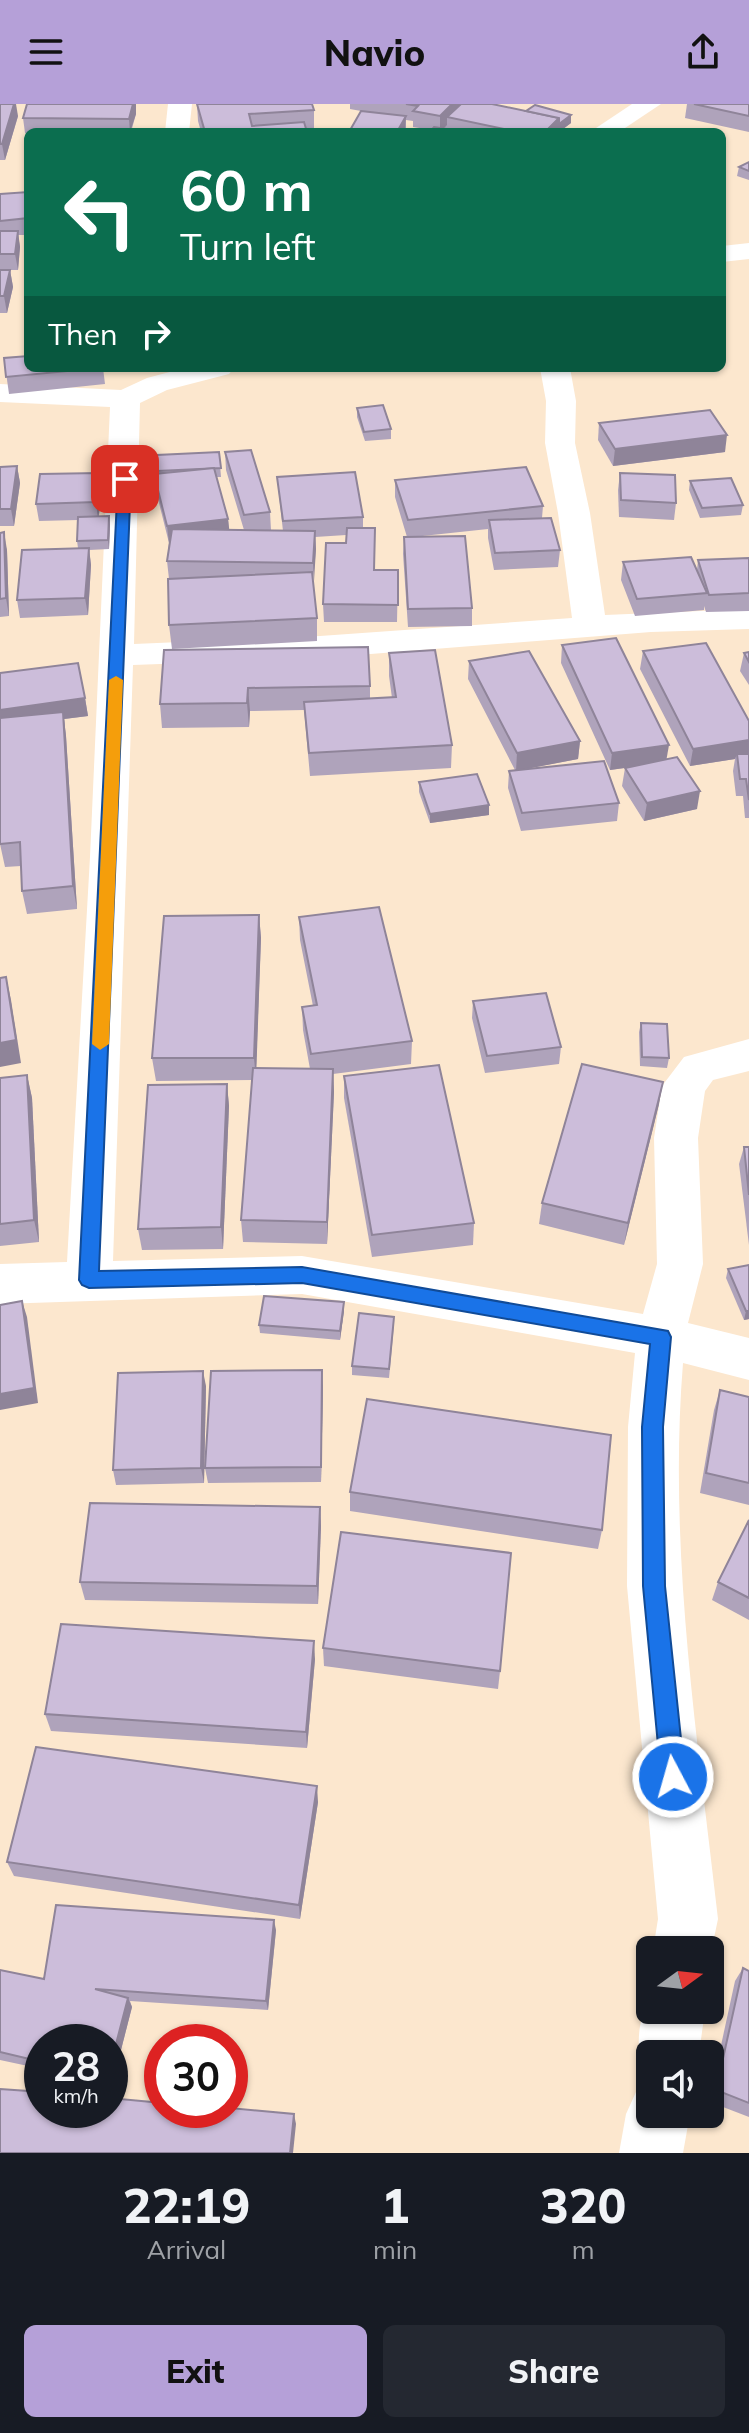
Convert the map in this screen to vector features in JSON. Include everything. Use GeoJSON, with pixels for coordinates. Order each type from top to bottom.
{"type":"FeatureCollection","features":[{"type":"Feature","properties":{"kind":"street"},"geometry":{"type":"LineString","coordinates":[[177,128],[180,104]]}},
{"type":"Feature","properties":{"kind":"street"},"geometry":{"type":"LineString","coordinates":[[609,128],[649,104]]}},
{"type":"Feature","properties":{"kind":"street"},"geometry":{"type":"LineString","coordinates":[[726,254],[749,251]]}},
{"type":"Feature","properties":{"kind":"street"},"geometry":{"type":"LineString","coordinates":[[0,393],[147,384],[201,372]]}},
{"type":"Feature","properties":{"kind":"street"},"geometry":{"type":"LineString","coordinates":[[556,372],[561,401],[560,443],[574,513],[590,627]]}},
{"type":"Feature","properties":{"kind":"street"},"geometry":{"type":"LineString","coordinates":[[89,1280],[117,655],[147,384]]}},
{"type":"Feature","properties":{"kind":"street"},"geometry":{"type":"LineString","coordinates":[[117,655],[320,647],[749,619]]}},
{"type":"Feature","properties":{"kind":"street"},"geometry":{"type":"LineString","coordinates":[[685,1936],[688,1919],[654,1586],[653,1427],[661,1337],[680,1264],[676,1138],[684,1086],[699,1068],[722,1059],[749,1055]]}},
{"type":"Feature","properties":{"kind":"street"},"geometry":{"type":"LineString","coordinates":[[0,1284],[302,1275],[661,1337],[749,1359]]}},
{"type":"Feature","properties":{"kind":"street"},"geometry":{"type":"LineString","coordinates":[[651,2153],[655,2128]]}},
{"type":"Feature","properties":{"kind":"building"},"geometry":{"type":"Polygon","coordinates":[[[0,104],[14,104],[2,144],[0,144],[0,104]]]}},
{"type":"Feature","properties":{"kind":"building"},"geometry":{"type":"Polygon","coordinates":[[[27,104],[133,104],[129,119],[23,118],[27,104]]]}},
{"type":"Feature","properties":{"kind":"building"},"geometry":{"type":"Polygon","coordinates":[[[197,104],[312,104],[314,110],[249,114],[252,126],[304,122],[306,128],[204,128],[197,104]]]}},
{"type":"Feature","properties":{"kind":"building"},"geometry":{"type":"Polygon","coordinates":[[[406,104],[452,104],[440,116],[413,111],[418,106],[406,104]]]}},
{"type":"Feature","properties":{"kind":"building"},"geometry":{"type":"Polygon","coordinates":[[[461,104],[492,104],[559,118],[549,128],[499,128],[447,117],[461,104]]]}},
{"type":"Feature","properties":{"kind":"building"},"geometry":{"type":"Polygon","coordinates":[[[694,104],[749,104],[749,116],[694,104]]]}},
{"type":"Feature","properties":{"kind":"building"},"geometry":{"type":"Polygon","coordinates":[[[535,105],[571,115],[559,124],[559,118],[526,111],[535,105]]]}},
{"type":"Feature","properties":{"kind":"building"},"geometry":{"type":"Polygon","coordinates":[[[361,111],[406,116],[399,128],[351,128],[361,111]]]}},
{"type":"Feature","properties":{"kind":"building"},"geometry":{"type":"Polygon","coordinates":[[[749,162],[749,171],[739,167],[749,162]]]}},
{"type":"Feature","properties":{"kind":"building"},"geometry":{"type":"Polygon","coordinates":[[[24,192],[24,218],[0,221],[0,194],[24,192]]]}},
{"type":"Feature","properties":{"kind":"building"},"geometry":{"type":"Polygon","coordinates":[[[0,231],[18,231],[15,254],[0,254],[0,231]]]}},
{"type":"Feature","properties":{"kind":"building"},"geometry":{"type":"Polygon","coordinates":[[[0,270],[10,270],[4,296],[0,296],[0,270]]]}},
{"type":"Feature","properties":{"kind":"building"},"geometry":{"type":"Polygon","coordinates":[[[24,356],[24,372],[57,372],[6,377],[4,358],[24,356]]]}},
{"type":"Feature","properties":{"kind":"building"},"geometry":{"type":"Polygon","coordinates":[[[383,405],[391,429],[364,432],[357,408],[383,405]]]}},
{"type":"Feature","properties":{"kind":"building"},"geometry":{"type":"Polygon","coordinates":[[[710,410],[727,435],[615,449],[599,423],[710,410]]]}},
{"type":"Feature","properties":{"kind":"building"},"geometry":{"type":"Polygon","coordinates":[[[251,450],[270,512],[244,515],[225,452],[251,450]]]}},
{"type":"Feature","properties":{"kind":"building"},"geometry":{"type":"Polygon","coordinates":[[[219,452],[221,468],[157,471],[157,455],[219,452]]]}},
{"type":"Feature","properties":{"kind":"building"},"geometry":{"type":"Polygon","coordinates":[[[17,466],[11,509],[0,509],[0,467],[17,466]]]}},
{"type":"Feature","properties":{"kind":"building"},"geometry":{"type":"Polygon","coordinates":[[[526,467],[543,506],[408,520],[395,480],[526,467]]]}},
{"type":"Feature","properties":{"kind":"building"},"geometry":{"type":"Polygon","coordinates":[[[214,468],[228,519],[167,526],[154,474],[214,468]]]}},
{"type":"Feature","properties":{"kind":"building"},"geometry":{"type":"Polygon","coordinates":[[[355,472],[363,517],[283,521],[277,477],[355,472]]]}},
{"type":"Feature","properties":{"kind":"building"},"geometry":{"type":"Polygon","coordinates":[[[99,473],[96,502],[36,504],[40,474],[99,473]]]}},
{"type":"Feature","properties":{"kind":"building"},"geometry":{"type":"Polygon","coordinates":[[[620,473],[675,475],[676,503],[621,500],[620,473]]]}},
{"type":"Feature","properties":{"kind":"building"},"geometry":{"type":"Polygon","coordinates":[[[731,478],[743,505],[702,508],[690,481],[731,478]]]}},
{"type":"Feature","properties":{"kind":"building"},"geometry":{"type":"Polygon","coordinates":[[[109,516],[108,540],[77,541],[78,517],[109,516]]]}},
{"type":"Feature","properties":{"kind":"building"},"geometry":{"type":"Polygon","coordinates":[[[551,518],[560,550],[495,553],[489,520],[551,518]]]}},
{"type":"Feature","properties":{"kind":"building"},"geometry":{"type":"Polygon","coordinates":[[[347,528],[375,528],[374,570],[398,570],[398,605],[323,604],[326,543],[346,543],[347,528]]]}},
{"type":"Feature","properties":{"kind":"building"},"geometry":{"type":"Polygon","coordinates":[[[172,529],[315,531],[313,563],[167,561],[172,529]]]}},
{"type":"Feature","properties":{"kind":"building"},"geometry":{"type":"Polygon","coordinates":[[[4,532],[6,598],[0,599],[0,533],[4,532]]]}},
{"type":"Feature","properties":{"kind":"building"},"geometry":{"type":"Polygon","coordinates":[[[465,536],[472,608],[408,609],[404,537],[465,536]]]}},
{"type":"Feature","properties":{"kind":"building"},"geometry":{"type":"Polygon","coordinates":[[[89,548],[85,598],[17,600],[22,550],[89,548]]]}},
{"type":"Feature","properties":{"kind":"building"},"geometry":{"type":"Polygon","coordinates":[[[691,557],[707,593],[637,599],[623,562],[691,557]]]}},
{"type":"Feature","properties":{"kind":"building"},"geometry":{"type":"Polygon","coordinates":[[[749,558],[749,593],[709,595],[698,560],[749,558]]]}},
{"type":"Feature","properties":{"kind":"building"},"geometry":{"type":"Polygon","coordinates":[[[312,572],[317,618],[169,625],[168,579],[312,572]]]}},
{"type":"Feature","properties":{"kind":"building"},"geometry":{"type":"Polygon","coordinates":[[[616,638],[669,745],[612,753],[562,645],[616,638]]]}},
{"type":"Feature","properties":{"kind":"building"},"geometry":{"type":"Polygon","coordinates":[[[706,643],[749,721],[749,740],[693,749],[643,651],[706,643]]]}},
{"type":"Feature","properties":{"kind":"building"},"geometry":{"type":"Polygon","coordinates":[[[368,647],[370,686],[248,688],[247,703],[160,704],[164,650],[368,647]]]}},
{"type":"Feature","properties":{"kind":"building"},"geometry":{"type":"Polygon","coordinates":[[[435,650],[452,745],[309,753],[304,702],[396,697],[389,653],[435,650]]]}},
{"type":"Feature","properties":{"kind":"building"},"geometry":{"type":"Polygon","coordinates":[[[529,651],[580,741],[517,753],[469,661],[529,651]]]}},
{"type":"Feature","properties":{"kind":"building"},"geometry":{"type":"Polygon","coordinates":[[[78,663],[85,698],[0,710],[0,673],[78,663]]]}},
{"type":"Feature","properties":{"kind":"building"},"geometry":{"type":"Polygon","coordinates":[[[63,712],[73,886],[22,891],[20,842],[0,844],[0,718],[63,712]]]}},
{"type":"Feature","properties":{"kind":"building"},"geometry":{"type":"Polygon","coordinates":[[[737,754],[749,754],[749,800],[746,779],[740,779],[737,754]]]}},
{"type":"Feature","properties":{"kind":"building"},"geometry":{"type":"Polygon","coordinates":[[[677,757],[700,791],[647,803],[625,768],[677,757]]]}},
{"type":"Feature","properties":{"kind":"building"},"geometry":{"type":"Polygon","coordinates":[[[604,761],[619,803],[522,813],[509,771],[604,761]]]}},
{"type":"Feature","properties":{"kind":"building"},"geometry":{"type":"Polygon","coordinates":[[[477,774],[489,805],[430,814],[419,782],[477,774]]]}},
{"type":"Feature","properties":{"kind":"building"},"geometry":{"type":"Polygon","coordinates":[[[379,907],[412,1041],[311,1054],[302,1007],[317,1005],[299,917],[379,907]]]}},
{"type":"Feature","properties":{"kind":"building"},"geometry":{"type":"Polygon","coordinates":[[[259,915],[254,1058],[152,1058],[164,916],[259,915]]]}},
{"type":"Feature","properties":{"kind":"building"},"geometry":{"type":"Polygon","coordinates":[[[6,977],[16,1040],[0,1043],[0,978],[6,977]]]}},
{"type":"Feature","properties":{"kind":"building"},"geometry":{"type":"Polygon","coordinates":[[[546,993],[561,1047],[487,1056],[473,1001],[546,993]]]}},
{"type":"Feature","properties":{"kind":"building"},"geometry":{"type":"Polygon","coordinates":[[[641,1023],[667,1024],[669,1058],[642,1057],[641,1023]]]}},
{"type":"Feature","properties":{"kind":"building"},"geometry":{"type":"Polygon","coordinates":[[[582,1064],[663,1082],[628,1223],[542,1203],[582,1064]]]}},
{"type":"Feature","properties":{"kind":"building"},"geometry":{"type":"Polygon","coordinates":[[[439,1065],[474,1223],[372,1235],[344,1076],[439,1065]]]}},
{"type":"Feature","properties":{"kind":"building"},"geometry":{"type":"Polygon","coordinates":[[[253,1068],[333,1069],[327,1222],[241,1220],[253,1068]]]}},
{"type":"Feature","properties":{"kind":"building"},"geometry":{"type":"Polygon","coordinates":[[[27,1075],[34,1220],[0,1224],[0,1078],[27,1075]]]}},
{"type":"Feature","properties":{"kind":"building"},"geometry":{"type":"Polygon","coordinates":[[[227,1084],[221,1227],[138,1229],[148,1085],[227,1084]]]}},
{"type":"Feature","properties":{"kind":"building"},"geometry":{"type":"Polygon","coordinates":[[[744,1147],[749,1147],[749,1195],[744,1147]]]}},
{"type":"Feature","properties":{"kind":"building"},"geometry":{"type":"Polygon","coordinates":[[[749,1265],[749,1311],[746,1311],[728,1269],[749,1265]]]}},
{"type":"Feature","properties":{"kind":"building"},"geometry":{"type":"Polygon","coordinates":[[[264,1296],[344,1302],[340,1331],[259,1325],[264,1296]]]}},
{"type":"Feature","properties":{"kind":"building"},"geometry":{"type":"Polygon","coordinates":[[[22,1301],[34,1388],[0,1394],[0,1305],[22,1301]]]}},
{"type":"Feature","properties":{"kind":"building"},"geometry":{"type":"Polygon","coordinates":[[[359,1313],[394,1317],[389,1369],[352,1366],[359,1313]]]}},
{"type":"Feature","properties":{"kind":"building"},"geometry":{"type":"Polygon","coordinates":[[[322,1370],[321,1467],[205,1468],[211,1371],[322,1370]]]}},
{"type":"Feature","properties":{"kind":"building"},"geometry":{"type":"Polygon","coordinates":[[[203,1371],[201,1468],[113,1470],[118,1373],[203,1371]]]}},
{"type":"Feature","properties":{"kind":"building"},"geometry":{"type":"Polygon","coordinates":[[[720,1390],[749,1397],[749,1483],[706,1473],[720,1390]]]}},
{"type":"Feature","properties":{"kind":"building"},"geometry":{"type":"Polygon","coordinates":[[[367,1399],[611,1435],[602,1530],[350,1492],[367,1399]]]}},
{"type":"Feature","properties":{"kind":"building"},"geometry":{"type":"Polygon","coordinates":[[[90,1503],[320,1507],[317,1586],[80,1582],[90,1503]]]}},
{"type":"Feature","properties":{"kind":"building"},"geometry":{"type":"Polygon","coordinates":[[[749,1520],[749,1598],[718,1582],[749,1520]]]}},
{"type":"Feature","properties":{"kind":"building"},"geometry":{"type":"Polygon","coordinates":[[[341,1532],[511,1553],[500,1671],[323,1648],[341,1532]]]}},
{"type":"Feature","properties":{"kind":"building"},"geometry":{"type":"Polygon","coordinates":[[[61,1624],[314,1641],[306,1732],[45,1714],[61,1624]]]}},
{"type":"Feature","properties":{"kind":"building"},"geometry":{"type":"Polygon","coordinates":[[[36,1747],[317,1786],[299,1905],[7,1862],[36,1747]]]}},
{"type":"Feature","properties":{"kind":"building"},"geometry":{"type":"Polygon","coordinates":[[[56,1905],[274,1920],[266,2001],[95,1989],[128,1998],[121,2024],[24,2024],[24,2058],[0,2052],[0,1970],[44,1979],[56,1905]]]}},
{"type":"Feature","properties":{"kind":"building"},"geometry":{"type":"Polygon","coordinates":[[[743,1968],[749,1971],[749,2103],[724,2093],[724,2054],[743,1968]]]}},
{"type":"Feature","properties":{"kind":"building"},"geometry":{"type":"Polygon","coordinates":[[[0,2089],[24,2091],[24,2128],[128,2128],[128,2100],[144,2101],[144,2128],[248,2128],[248,2110],[294,2114],[290,2153],[0,2153],[0,2089]]]}},
{"type":"Feature","properties":{"kind":"slow traffic"},"geometry":{"type":"LineString","coordinates":[[100,1044],[116,680]]}},
{"type":"Feature","properties":{"kind":"route"},"geometry":{"type":"LineString","coordinates":[[125,479],[89,1280],[302,1275],[661,1337],[653,1427],[654,1586],[673,1777]]}}]}
